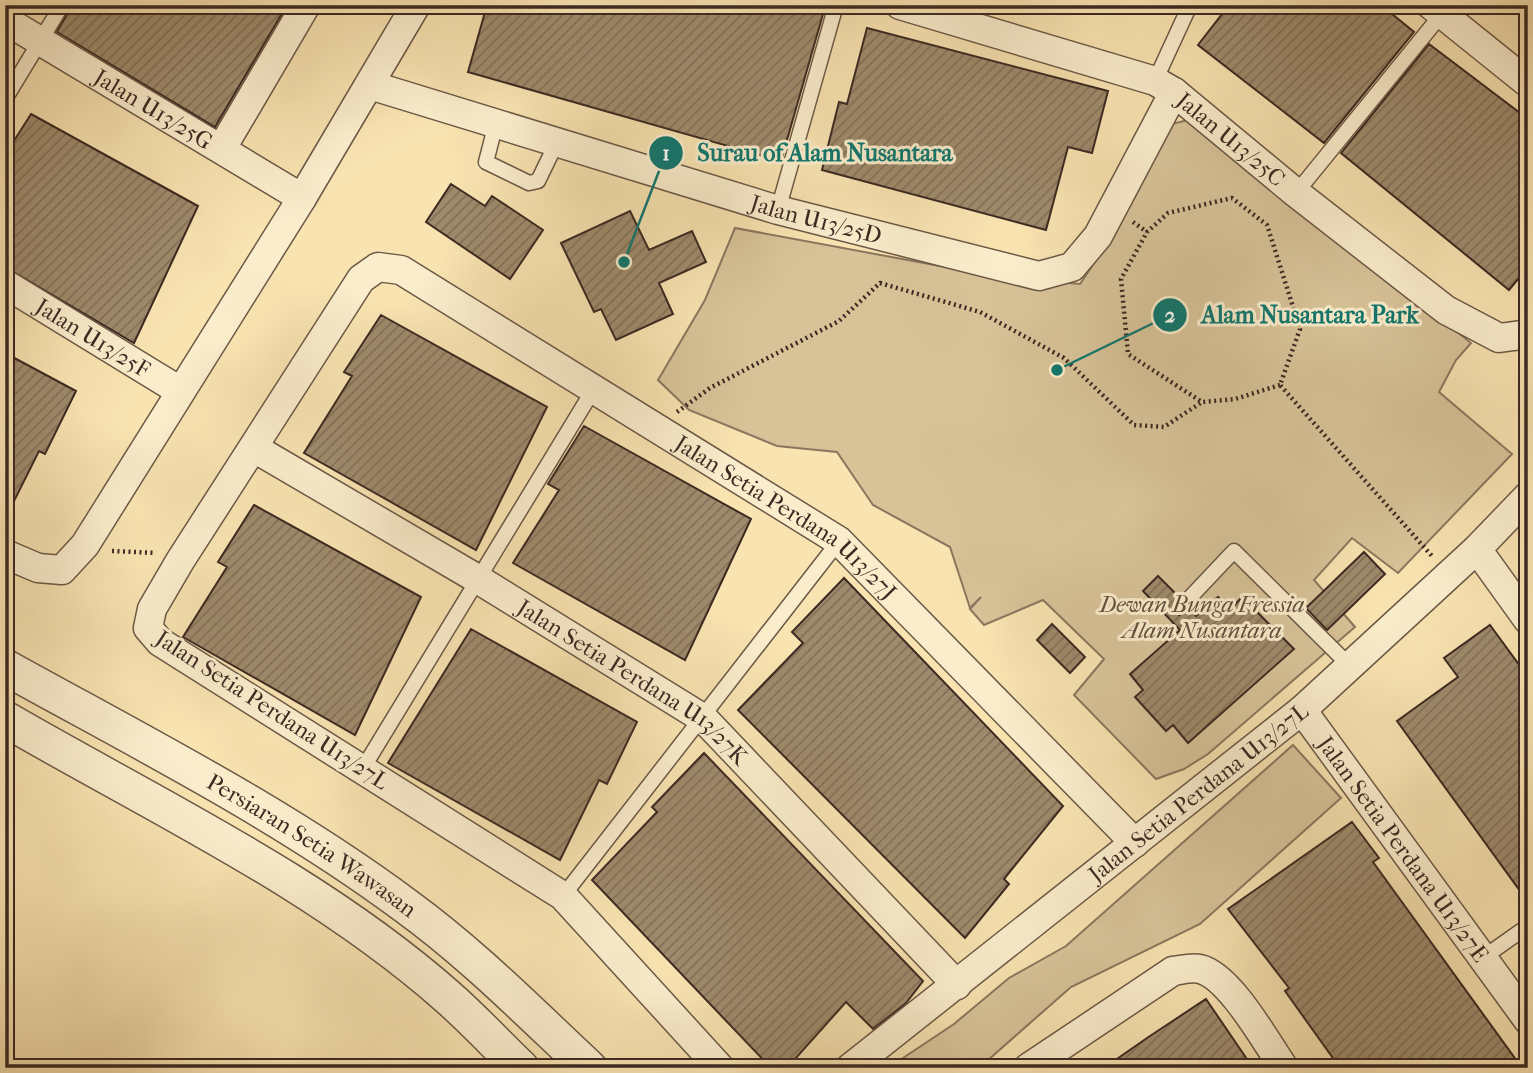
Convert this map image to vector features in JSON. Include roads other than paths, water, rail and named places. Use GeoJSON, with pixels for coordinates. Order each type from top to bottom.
{"type":"FeatureCollection","features":[{"type":"Feature","properties":{"kind":"street"},"geometry":{"type":"LineString","coordinates":[[222,148],[306,5]]}},
{"type":"Feature","properties":{"kind":"street"},"geometry":{"type":"LineString","coordinates":[[5,554],[38,568],[68,564],[302,198],[416,5]]}},
{"type":"Feature","properties":{"kind":"street","name":"Jalan U13/25C"},"geometry":{"type":"LineString","coordinates":[[900,5],[1164,87],[1446,310],[1499,338],[1528,334]]}},
{"type":"Feature","properties":{"kind":"street"},"geometry":{"type":"LineString","coordinates":[[1440,8],[1528,83]]}},
{"type":"Feature","properties":{"kind":"street","name":"Jalan U13/25G"},"geometry":{"type":"LineString","coordinates":[[5,20],[302,198]]}},
{"type":"Feature","properties":{"kind":"street","name":"Jalan U13/25D"},"geometry":{"type":"LineString","coordinates":[[370,85],[778,210],[1039,276],[1072,267],[1098,236],[1164,87]]}},
{"type":"Feature","properties":{"kind":"street","name":"Jalan Setia Perdana U13/27J"},"geometry":{"type":"LineString","coordinates":[[378,267],[401,270],[595,387],[839,541],[1135,843]]}},
{"type":"Feature","properties":{"kind":"street","name":"Jalan Setia Perdana U13/27L"},"geometry":{"type":"LineString","coordinates":[[378,267],[361,278],[180,561],[149,618],[148,628],[153,636],[563,896],[720,1068]]}},
{"type":"Feature","properties":{"kind":"street","name":"Jalan U13/25F"},"geometry":{"type":"LineString","coordinates":[[5,284],[180,391]]}},
{"type":"Feature","properties":{"kind":"street","name":"Jalan Setia Perdana U13/27K"},"geometry":{"type":"LineString","coordinates":[[254,448],[476,578],[704,719],[957,985]]}},
{"type":"Feature","properties":{"kind":"street","name":"Jalan Setia Perdana U13/27L"},"geometry":{"type":"LineString","coordinates":[[850,1068],[1302,710],[1478,549],[1528,496]]}},
{"type":"Feature","properties":{"kind":"street"},"geometry":{"type":"LineString","coordinates":[[1478,549],[1528,620]]}},
{"type":"Feature","properties":{"kind":"street","name":"Persiaran Setia Wawasan"},"geometry":{"type":"LineString","coordinates":[[5,667],[221,785],[352,867],[476,960],[589,1068]]}},
{"type":"Feature","properties":{"kind":"street","name":"Jalan Setia Perdana U13/27E"},"geometry":{"type":"LineString","coordinates":[[1302,710],[1528,1020]]}},
{"type":"Feature","properties":{"kind":"street","name":"Persiaran Setia Wawasan"},"geometry":{"type":"LineString","coordinates":[[5,719],[258,863],[323,904],[447,997],[521,1068]]}},
{"type":"Feature","properties":{"kind":"street"},"geometry":{"type":"LineString","coordinates":[[5,735],[102,775]]}},
{"type":"Feature","properties":{"kind":"street"},"geometry":{"type":"LineString","coordinates":[[1028,1068],[1172,971],[1197,968],[1214,974],[1226,986],[1284,1068]]}},
{"type":"Feature","properties":{"kind":"lane"},"geometry":{"type":"LineString","coordinates":[[5,99],[62,5]]}},
{"type":"Feature","properties":{"kind":"lane"},"geometry":{"type":"LineString","coordinates":[[778,210],[835,5]]}},
{"type":"Feature","properties":{"kind":"lane"},"geometry":{"type":"LineString","coordinates":[[1164,87],[1190,5]]}},
{"type":"Feature","properties":{"kind":"lane"},"geometry":{"type":"LineString","coordinates":[[1296,193],[1440,8]]}},
{"type":"Feature","properties":{"kind":"lane"},"geometry":{"type":"LineString","coordinates":[[496,123],[486,162],[528,183],[538,181],[557,142]]}},
{"type":"Feature","properties":{"kind":"lane"},"geometry":{"type":"LineString","coordinates":[[362,770],[476,578],[595,387]]}},
{"type":"Feature","properties":{"kind":"lane"},"geometry":{"type":"LineString","coordinates":[[563,896],[704,719],[839,541]]}},
{"type":"Feature","properties":{"kind":"lane"},"geometry":{"type":"LineString","coordinates":[[1182,606],[1234,551],[1350,666]]}},
{"type":"Feature","properties":{"kind":"lane"},"geometry":{"type":"LineString","coordinates":[[1484,957],[1528,926]]}},
{"type":"Feature","properties":{"kind":"place","name":"Surau of Alam Nusantara"},"geometry":{"type":"Point","coordinates":[624,262]}},
{"type":"Feature","properties":{"kind":"place","name":"Alam Nusantara Park"},"geometry":{"type":"Point","coordinates":[1057,370]}},
{"type":"Feature","properties":{"kind":"park label","name":"Dewan Bunga Fressia Alam Nusantara"},"geometry":{"type":"Point","coordinates":[1202,617]}}]}
